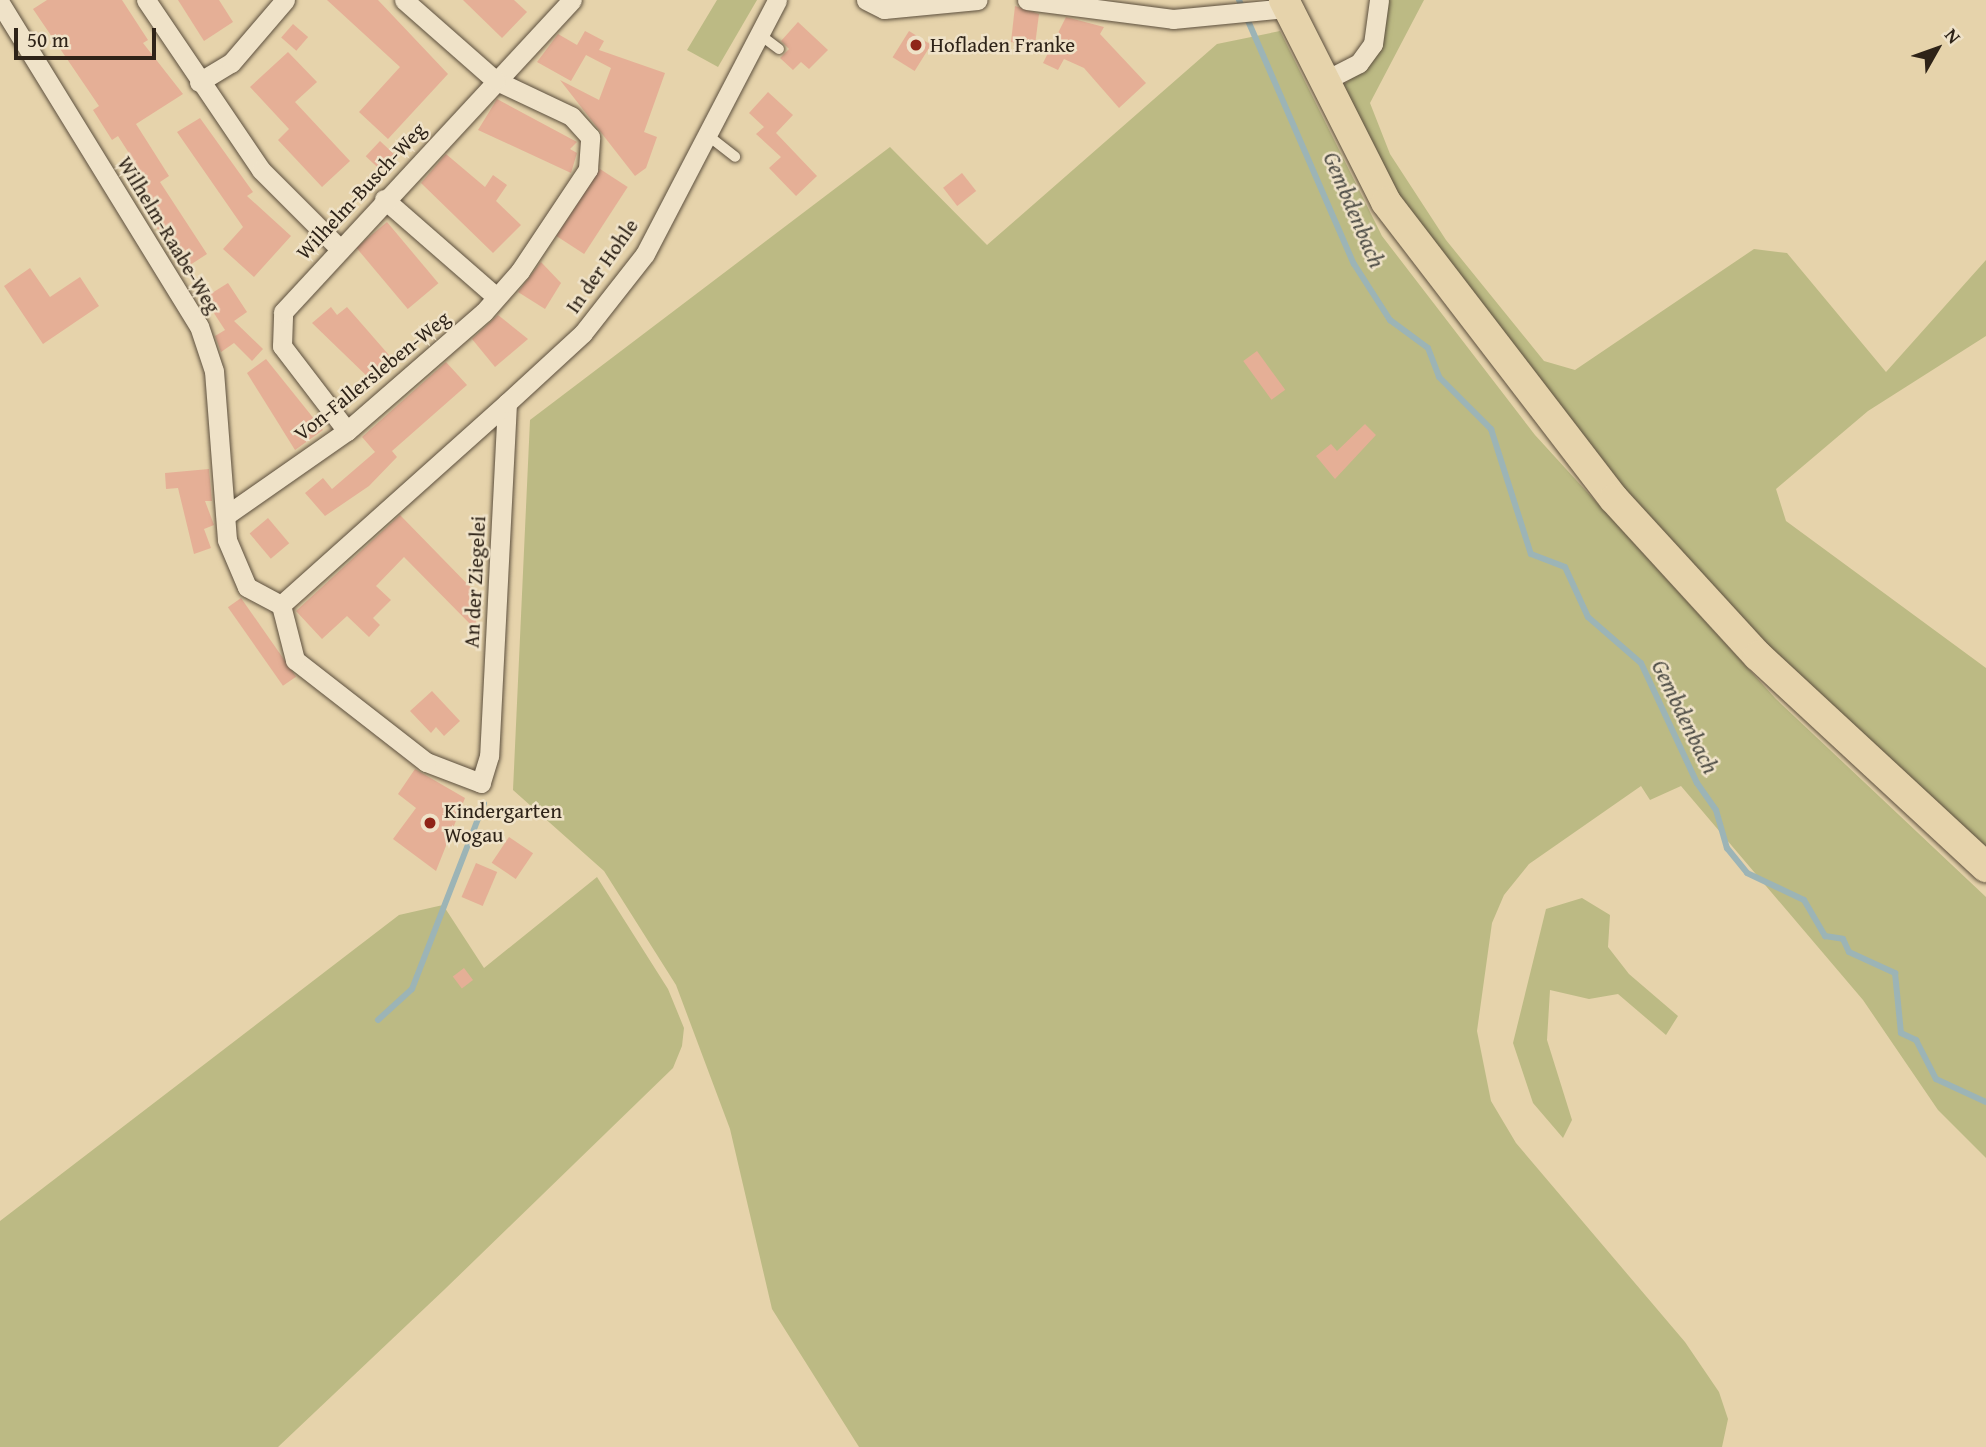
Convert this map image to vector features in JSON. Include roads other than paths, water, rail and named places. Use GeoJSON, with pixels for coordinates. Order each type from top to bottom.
{"type":"FeatureCollection","features":[{"type":"Feature","properties":{"kind":"main road"},"geometry":{"type":"LineString","coordinates":[[1278,7],[1324,81],[1386,202],[1614,499],[1758,656],[1986,867]]}},
{"type":"Feature","properties":{"kind":"street"},"geometry":{"type":"LineString","coordinates":[[146,0],[261,170],[339,248]]}},
{"type":"Feature","properties":{"kind":"street"},"geometry":{"type":"LineString","coordinates":[[199,82],[231,63],[285,0]]}},
{"type":"Feature","properties":{"kind":"street","name":"Von-Fallersleben-Weg"},"geometry":{"type":"LineString","coordinates":[[228,514],[347,431],[495,296],[520,271],[588,169],[590,137],[571,116],[495,80],[404,0]]}},
{"type":"Feature","properties":{"kind":"street","name":"Wilhelm-Busch-Weg"},"geometry":{"type":"LineString","coordinates":[[347,431],[282,346],[283,312],[384,199],[572,0]]}},
{"type":"Feature","properties":{"kind":"street","name":"In der Hohle"},"geometry":{"type":"LineString","coordinates":[[507,403],[583,333],[645,254],[777,0]]}},
{"type":"Feature","properties":{"kind":"street"},"geometry":{"type":"LineString","coordinates":[[866,0],[884,9],[978,0]]}},
{"type":"Feature","properties":{"kind":"street"},"geometry":{"type":"LineString","coordinates":[[1027,0],[1173,19],[1226,18],[1278,7]]}},
{"type":"Feature","properties":{"kind":"street"},"geometry":{"type":"LineString","coordinates":[[1324,81],[1359,63],[1373,44],[1379,0]]}},
{"type":"Feature","properties":{"kind":"street","name":"Wilhelm-Raabe-Weg"},"geometry":{"type":"LineString","coordinates":[[0,3],[200,326],[214,370],[228,514]]}},
{"type":"Feature","properties":{"kind":"street"},"geometry":{"type":"LineString","coordinates":[[384,199],[495,296]]}},
{"type":"Feature","properties":{"kind":"street"},"geometry":{"type":"LineString","coordinates":[[228,514],[228,540],[247,587],[281,605],[507,403]]}},
{"type":"Feature","properties":{"kind":"street","name":"An der Ziegelei"},"geometry":{"type":"LineString","coordinates":[[281,605],[295,660],[426,762],[481,783],[489,756],[507,403]]}},
{"type":"Feature","properties":{"kind":"lane"},"geometry":{"type":"LineString","coordinates":[[759,34],[779,49]]}},
{"type":"Feature","properties":{"kind":"lane"},"geometry":{"type":"LineString","coordinates":[[706,134],[735,157]]}},
{"type":"Feature","properties":{"kind":"waterway","name":"Gembdenbach"},"geometry":{"type":"LineString","coordinates":[[1239,0],[1354,264],[1390,320],[1428,348],[1439,377],[1491,429],[1531,554],[1565,567],[1588,617],[1641,663],[1697,783],[1716,810],[1727,848],[1747,873],[1804,900],[1825,936],[1843,939],[1849,952],[1895,973],[1901,1033],[1916,1040],[1936,1079],[1986,1102]]}},
{"type":"Feature","properties":{"kind":"waterway"},"geometry":{"type":"LineString","coordinates":[[378,1020],[412,989],[484,803]]}},
{"type":"Feature","properties":{"kind":"place","name":"Hofladen Franke"},"geometry":{"type":"Point","coordinates":[916,45]}},
{"type":"Feature","properties":{"kind":"place","name":"Kindergarten Wogau"},"geometry":{"type":"Point","coordinates":[430,823]}}]}
